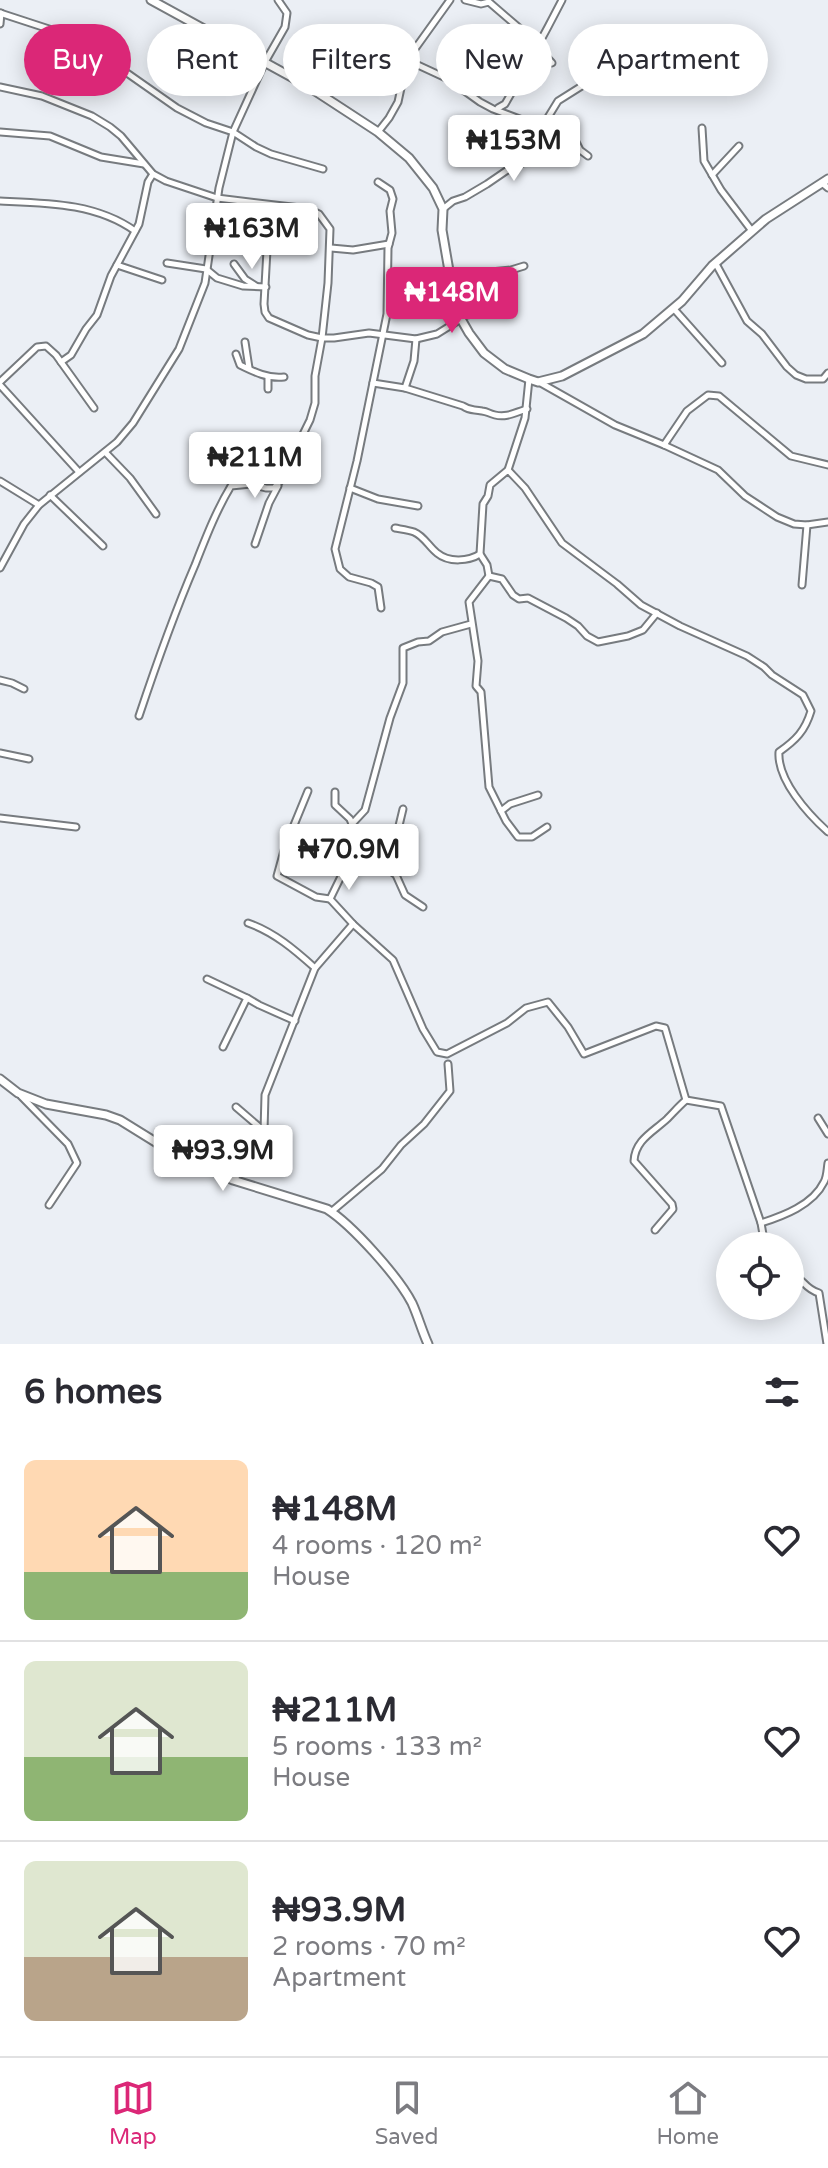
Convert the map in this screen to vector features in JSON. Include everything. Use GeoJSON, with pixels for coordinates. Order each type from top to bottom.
{"type":"FeatureCollection","features":[{"type":"Feature","properties":{"kind":"street"},"geometry":{"type":"LineString","coordinates":[[151,0],[195,24]]}},
{"type":"Feature","properties":{"kind":"street"},"geometry":{"type":"LineString","coordinates":[[267,58],[285,27],[287,13],[278,0]]}},
{"type":"Feature","properties":{"kind":"street"},"geometry":{"type":"LineString","coordinates":[[420,42],[450,0]]}},
{"type":"Feature","properties":{"kind":"street"},"geometry":{"type":"LineString","coordinates":[[465,0],[481,4],[489,2],[514,24]]}},
{"type":"Feature","properties":{"kind":"street"},"geometry":{"type":"LineString","coordinates":[[551,24],[563,1]]}},
{"type":"Feature","properties":{"kind":"street"},"geometry":{"type":"LineString","coordinates":[[0,24],[1,13],[55,31],[107,59],[177,108],[206,123],[233,132],[263,151],[323,169]]}},
{"type":"Feature","properties":{"kind":"street"},"geometry":{"type":"LineString","coordinates":[[420,66],[448,79],[493,109],[575,140],[580,150],[588,156]]}},
{"type":"Feature","properties":{"kind":"street"},"geometry":{"type":"LineString","coordinates":[[0,87],[42,96],[92,116],[121,136],[153,174],[181,187],[217,198],[309,209],[319,214],[330,229],[328,283],[315,376],[315,403],[310,420],[269,503],[255,544]]}},
{"type":"Feature","properties":{"kind":"street"},"geometry":{"type":"LineString","coordinates":[[443,209],[533,158],[540,127],[558,101],[568,95]]}},
{"type":"Feature","properties":{"kind":"street"},"geometry":{"type":"LineString","coordinates":[[0,568],[24,524],[39,505],[117,442],[133,423],[179,349],[202,293],[217,198],[233,132],[249,96]]}},
{"type":"Feature","properties":{"kind":"street"},"geometry":{"type":"LineString","coordinates":[[322,96],[378,132],[409,158],[433,188],[443,209],[442,230],[449,276],[461,318],[484,353],[505,369],[538,382],[615,425],[718,470],[745,496],[777,517],[794,524],[828,522]]}},
{"type":"Feature","properties":{"kind":"street"},"geometry":{"type":"LineString","coordinates":[[378,132],[399,96]]}},
{"type":"Feature","properties":{"kind":"street"},"geometry":{"type":"LineString","coordinates":[[493,109],[501,108],[509,96]]}},
{"type":"Feature","properties":{"kind":"street"},"geometry":{"type":"LineString","coordinates":[[702,128],[704,161],[753,232]]}},
{"type":"Feature","properties":{"kind":"street"},"geometry":{"type":"LineString","coordinates":[[0,132],[50,136],[101,157],[144,164]]}},
{"type":"Feature","properties":{"kind":"street"},"geometry":{"type":"LineString","coordinates":[[712,175],[739,146]]}},
{"type":"Feature","properties":{"kind":"street"},"geometry":{"type":"LineString","coordinates":[[61,362],[71,355],[97,315],[117,265],[139,224],[148,182],[153,174]]}},
{"type":"Feature","properties":{"kind":"street"},"geometry":{"type":"LineString","coordinates":[[378,182],[393,194],[387,314],[335,549],[340,569],[349,577],[378,587],[381,608]]}},
{"type":"Feature","properties":{"kind":"street"},"geometry":{"type":"LineString","coordinates":[[538,382],[562,376],[643,334],[674,309],[716,264],[766,219],[826,183]]}},
{"type":"Feature","properties":{"kind":"street"},"geometry":{"type":"LineString","coordinates":[[0,201],[58,204],[90,210],[108,215],[135,231]]}},
{"type":"Feature","properties":{"kind":"street"},"geometry":{"type":"LineString","coordinates":[[261,204],[269,214],[265,312],[269,318],[308,335],[334,338],[369,333],[416,339],[437,334],[461,318],[498,310],[506,302]]}},
{"type":"Feature","properties":{"kind":"street"},"geometry":{"type":"LineString","coordinates":[[331,248],[359,249],[389,244]]}},
{"type":"Feature","properties":{"kind":"street"},"geometry":{"type":"LineString","coordinates":[[167,263],[206,269],[217,278],[243,286],[266,287]]}},
{"type":"Feature","properties":{"kind":"street"},"geometry":{"type":"LineString","coordinates":[[234,264],[245,279],[256,286]]}},
{"type":"Feature","properties":{"kind":"street"},"geometry":{"type":"LineString","coordinates":[[716,264],[747,321],[762,334],[787,367],[806,379],[823,379],[828,373]]}},
{"type":"Feature","properties":{"kind":"street"},"geometry":{"type":"LineString","coordinates":[[117,265],[162,280]]}},
{"type":"Feature","properties":{"kind":"street"},"geometry":{"type":"LineString","coordinates":[[440,279],[462,276],[484,281],[491,272],[524,266]]}},
{"type":"Feature","properties":{"kind":"street"},"geometry":{"type":"LineString","coordinates":[[674,309],[722,363]]}},
{"type":"Feature","properties":{"kind":"street"},"geometry":{"type":"LineString","coordinates":[[405,388],[414,361],[416,339]]}},
{"type":"Feature","properties":{"kind":"street"},"geometry":{"type":"LineString","coordinates":[[245,342],[249,369]]}},
{"type":"Feature","properties":{"kind":"street"},"geometry":{"type":"LineString","coordinates":[[79,472],[0,384],[41,346],[52,350],[94,408]]}},
{"type":"Feature","properties":{"kind":"street"},"geometry":{"type":"LineString","coordinates":[[236,354],[240,365],[268,377],[284,377]]}},
{"type":"Feature","properties":{"kind":"street"},"geometry":{"type":"LineString","coordinates":[[268,377],[268,389]]}},
{"type":"Feature","properties":{"kind":"street"},"geometry":{"type":"LineString","coordinates":[[529,379],[527,409],[508,470],[490,485],[483,504],[480,554],[489,576],[469,602],[478,661],[476,686],[481,692],[489,787],[518,837],[532,837],[547,827]]}},
{"type":"Feature","properties":{"kind":"street"},"geometry":{"type":"LineString","coordinates":[[373,383],[405,388],[469,410],[495,415],[504,416],[527,409]]}},
{"type":"Feature","properties":{"kind":"street"},"geometry":{"type":"LineString","coordinates":[[664,445],[687,411],[708,395],[719,396],[791,456],[828,465]]}},
{"type":"Feature","properties":{"kind":"street"},"geometry":{"type":"LineString","coordinates":[[105,452],[136,485],[156,514]]}},
{"type":"Feature","properties":{"kind":"street"},"geometry":{"type":"LineString","coordinates":[[508,470],[525,488],[562,543],[641,605],[747,656],[803,695],[811,711],[808,723],[799,737],[779,752],[778,763],[785,781],[828,832]]}},
{"type":"Feature","properties":{"kind":"street"},"geometry":{"type":"LineString","coordinates":[[0,481],[39,505]]}},
{"type":"Feature","properties":{"kind":"street"},"geometry":{"type":"LineString","coordinates":[[139,716],[216,511],[231,486],[251,484],[274,488],[280,481]]}},
{"type":"Feature","properties":{"kind":"street"},"geometry":{"type":"LineString","coordinates":[[350,488],[378,499],[418,506]]}},
{"type":"Feature","properties":{"kind":"street"},"geometry":{"type":"LineString","coordinates":[[50,495],[103,546]]}},
{"type":"Feature","properties":{"kind":"street"},"geometry":{"type":"LineString","coordinates":[[802,585],[807,525]]}},
{"type":"Feature","properties":{"kind":"street"},"geometry":{"type":"LineString","coordinates":[[395,528],[416,532],[440,555],[455,560],[480,554]]}},
{"type":"Feature","properties":{"kind":"street"},"geometry":{"type":"LineString","coordinates":[[489,576],[502,579],[519,599],[528,598],[566,618],[598,642],[643,630],[657,613]]}},
{"type":"Feature","properties":{"kind":"street"},"geometry":{"type":"LineString","coordinates":[[352,824],[365,810],[390,718],[403,683],[403,648],[471,624]]}},
{"type":"Feature","properties":{"kind":"street"},"geometry":{"type":"LineString","coordinates":[[0,680],[24,689]]}},
{"type":"Feature","properties":{"kind":"street"},"geometry":{"type":"LineString","coordinates":[[0,753],[29,759]]}},
{"type":"Feature","properties":{"kind":"street"},"geometry":{"type":"LineString","coordinates":[[308,791],[285,847],[277,876],[316,897],[330,899],[393,960],[423,1029],[437,1052],[447,1054],[507,1023],[526,1008],[548,1002],[584,1054],[656,1026],[665,1028],[686,1100]]}},
{"type":"Feature","properties":{"kind":"street"},"geometry":{"type":"LineString","coordinates":[[330,899],[351,856],[349,843],[352,824],[335,805],[335,792]]}},
{"type":"Feature","properties":{"kind":"street"},"geometry":{"type":"LineString","coordinates":[[501,811],[510,804],[538,795]]}},
{"type":"Feature","properties":{"kind":"street"},"geometry":{"type":"LineString","coordinates":[[384,866],[391,859],[403,809]]}},
{"type":"Feature","properties":{"kind":"street"},"geometry":{"type":"LineString","coordinates":[[0,818],[76,827]]}},
{"type":"Feature","properties":{"kind":"street"},"geometry":{"type":"LineString","coordinates":[[351,856],[368,864],[384,866],[396,875],[405,895],[423,907]]}},
{"type":"Feature","properties":{"kind":"street"},"geometry":{"type":"LineString","coordinates":[[248,923],[262,928],[295,950],[315,968]]}},
{"type":"Feature","properties":{"kind":"street"},"geometry":{"type":"LineString","coordinates":[[233,1180],[247,1165],[264,1131],[265,1095],[315,968],[353,924]]}},
{"type":"Feature","properties":{"kind":"street"},"geometry":{"type":"LineString","coordinates":[[207,979],[295,1021]]}},
{"type":"Feature","properties":{"kind":"street"},"geometry":{"type":"LineString","coordinates":[[223,1047],[247,998]]}},
{"type":"Feature","properties":{"kind":"street"},"geometry":{"type":"LineString","coordinates":[[331,1212],[382,1169],[401,1145],[424,1124],[450,1091],[448,1064]]}},
{"type":"Feature","properties":{"kind":"street"},"geometry":{"type":"LineString","coordinates":[[0,1079],[68,1144],[77,1163],[49,1205]]}},
{"type":"Feature","properties":{"kind":"street"},"geometry":{"type":"LineString","coordinates":[[18,1093],[46,1104],[120,1120],[170,1151],[233,1180],[340,1217],[372,1250],[412,1302],[428,1344]]}},
{"type":"Feature","properties":{"kind":"street"},"geometry":{"type":"LineString","coordinates":[[686,1100],[721,1106],[763,1232]]}},
{"type":"Feature","properties":{"kind":"street"},"geometry":{"type":"LineString","coordinates":[[655,1230],[673,1209],[672,1204],[634,1161],[635,1150],[686,1100]]}},
{"type":"Feature","properties":{"kind":"street"},"geometry":{"type":"LineString","coordinates":[[236,1107],[264,1131]]}},
{"type":"Feature","properties":{"kind":"street"},"geometry":{"type":"LineString","coordinates":[[818,1118],[828,1134]]}},
{"type":"Feature","properties":{"kind":"street"},"geometry":{"type":"LineString","coordinates":[[761,1223],[806,1204],[824,1182],[828,1163]]}},
{"type":"Feature","properties":{"kind":"street"},"geometry":{"type":"LineString","coordinates":[[804,1284],[808,1290],[819,1293],[827,1344]]}}]}
